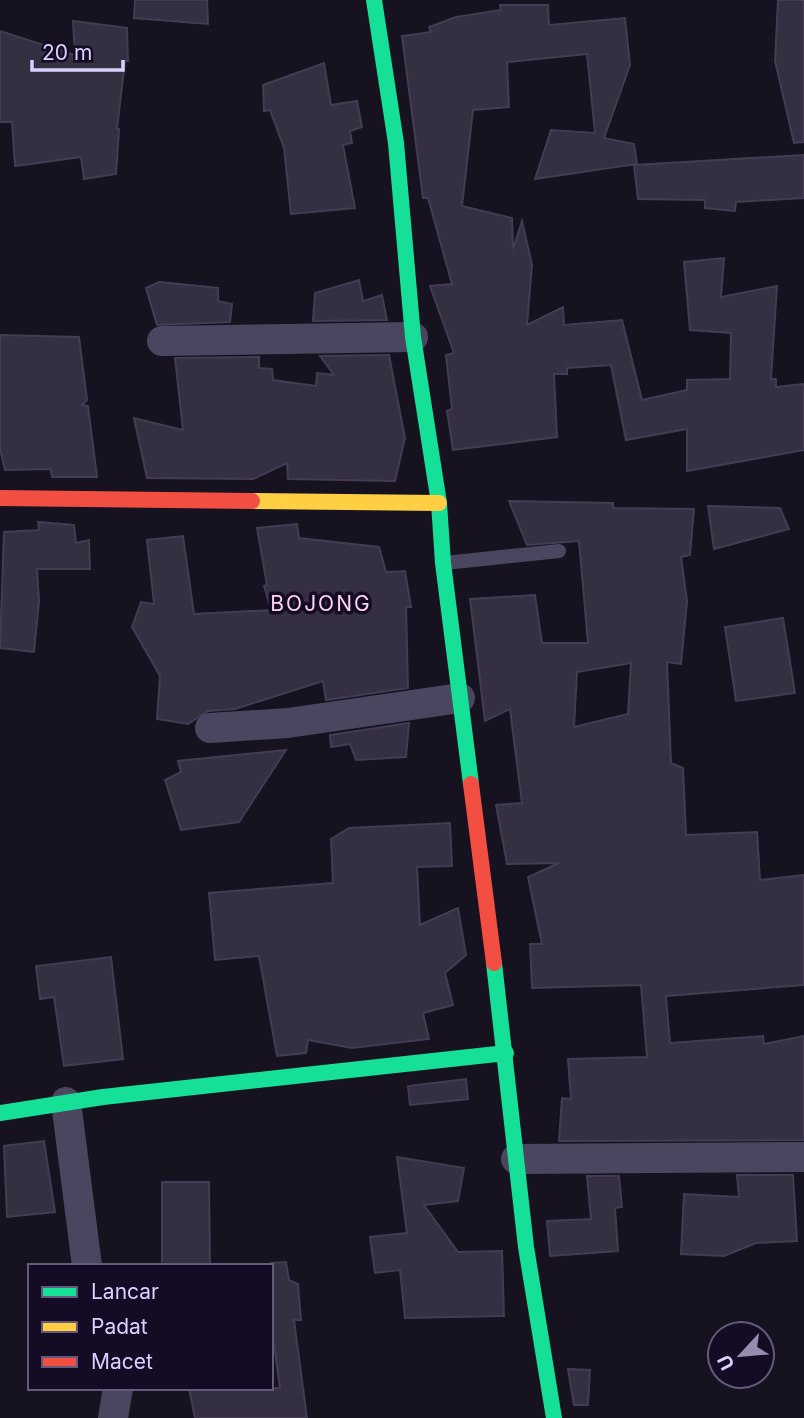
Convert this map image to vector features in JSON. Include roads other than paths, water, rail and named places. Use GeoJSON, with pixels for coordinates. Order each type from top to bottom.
{"type":"FeatureCollection","features":[{"type":"Feature","properties":{"kind":"street"},"geometry":{"type":"LineString","coordinates":[[374,0],[396,143],[413,337],[439,503],[443,563],[506,1053],[526,1247],[554,1418]]}},
{"type":"Feature","properties":{"kind":"street"},"geometry":{"type":"LineString","coordinates":[[162,341],[413,337]]}},
{"type":"Feature","properties":{"kind":"street"},"geometry":{"type":"LineString","coordinates":[[0,498],[439,503]]}},
{"type":"Feature","properties":{"kind":"street"},"geometry":{"type":"LineString","coordinates":[[210,728],[288,723],[460,698]]}},
{"type":"Feature","properties":{"kind":"street"},"geometry":{"type":"LineString","coordinates":[[0,1113],[66,1102],[506,1053]]}},
{"type":"Feature","properties":{"kind":"street"},"geometry":{"type":"LineString","coordinates":[[66,1102],[88,1264]]}},
{"type":"Feature","properties":{"kind":"street"},"geometry":{"type":"LineString","coordinates":[[516,1159],[804,1157]]}},
{"type":"Feature","properties":{"kind":"street"},"geometry":{"type":"LineString","coordinates":[[113,1418],[118,1390]]}},
{"type":"Feature","properties":{"kind":"lane"},"geometry":{"type":"LineString","coordinates":[[443,563],[559,551]]}},
{"type":"Feature","properties":{"kind":"district","name":"BOJONG"},"geometry":{"type":"Point","coordinates":[321,603]}}]}
